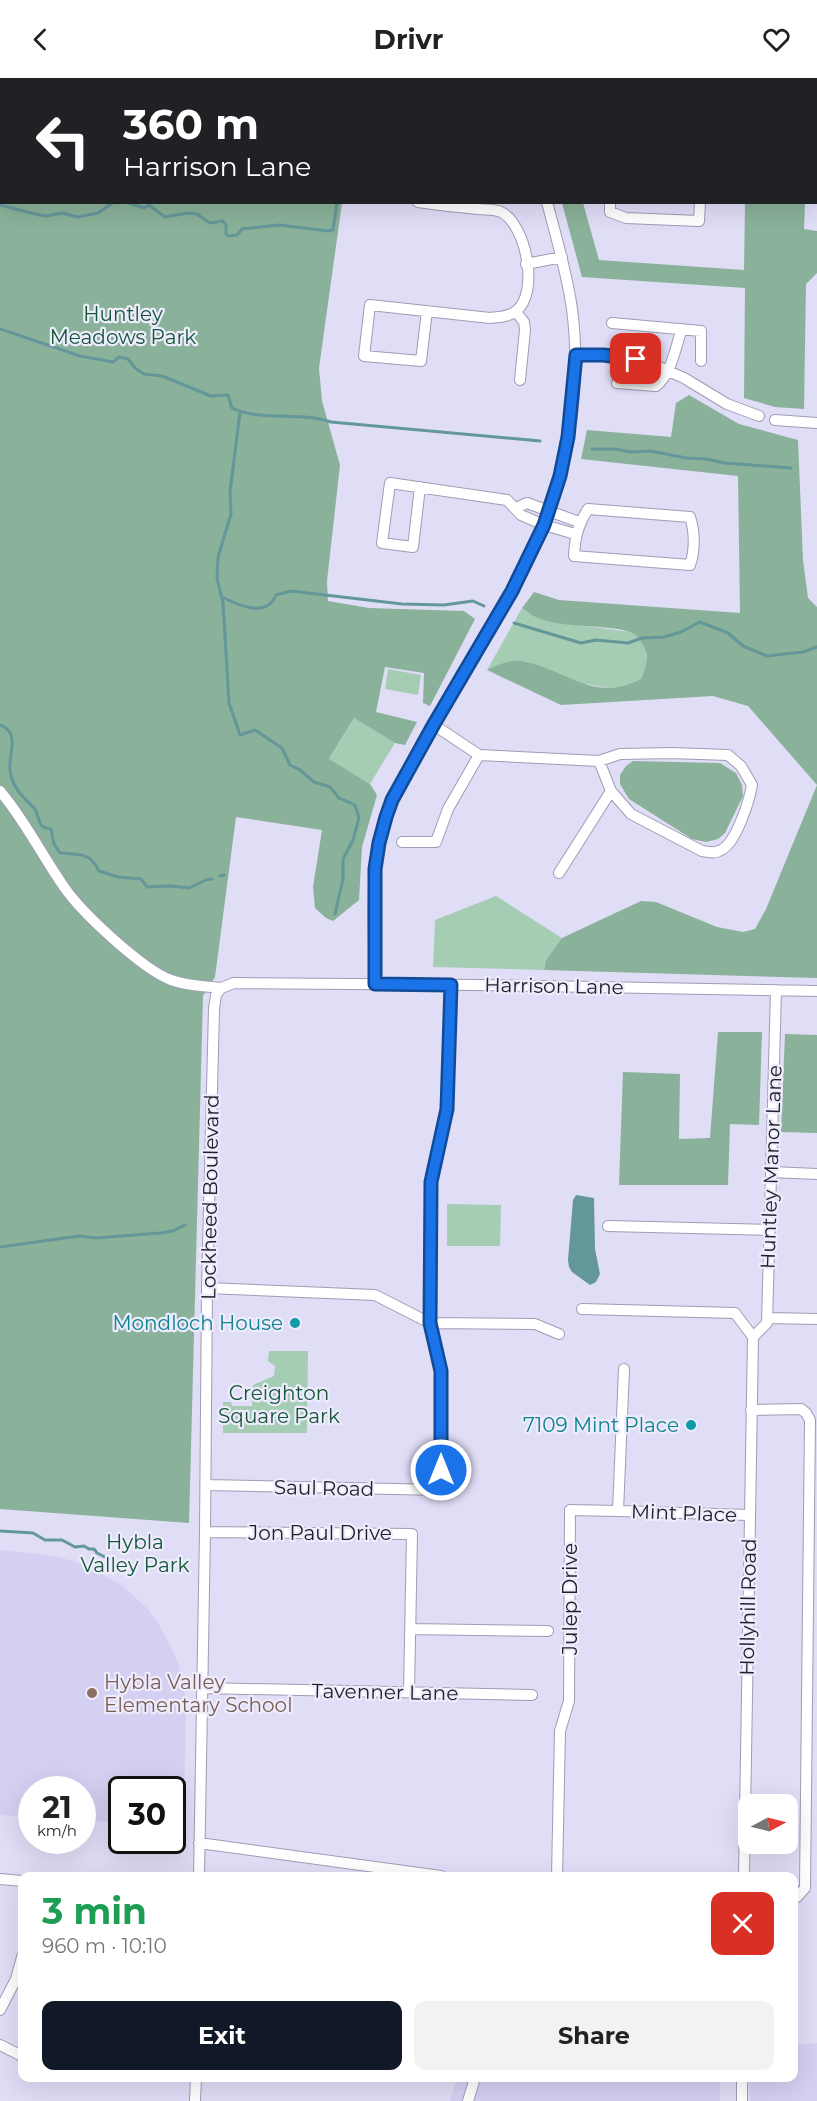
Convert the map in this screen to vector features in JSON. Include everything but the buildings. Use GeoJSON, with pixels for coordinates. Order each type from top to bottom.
{"type":"FeatureCollection","features":[{"type":"Feature","properties":{"kind":"street"},"geometry":{"type":"LineString","coordinates":[[427,311],[421,361],[364,356],[369,305],[427,311],[490,318],[505,317],[516,312],[528,294],[529,280],[522,240],[514,223],[500,212],[483,206],[450,204]]}},
{"type":"Feature","properties":{"kind":"street"},"geometry":{"type":"LineString","coordinates":[[375,984],[375,869],[379,843],[392,800],[512,591],[544,525],[550,511],[568,437],[576,355],[572,308],[562,257],[548,204]]}},
{"type":"Feature","properties":{"kind":"street"},"geometry":{"type":"LineString","coordinates":[[610,204],[610,212],[626,218],[699,221],[700,204]]}},
{"type":"Feature","properties":{"kind":"street"},"geometry":{"type":"LineString","coordinates":[[526,264],[562,257]]}},
{"type":"Feature","properties":{"kind":"street"},"geometry":{"type":"LineString","coordinates":[[516,312],[524,322],[525,330],[520,380]]}},
{"type":"Feature","properties":{"kind":"street"},"geometry":{"type":"LineString","coordinates":[[612,323],[701,331],[701,361]]}},
{"type":"Feature","properties":{"kind":"street"},"geometry":{"type":"LineString","coordinates":[[617,383],[656,386],[668,370],[682,329]]}},
{"type":"Feature","properties":{"kind":"street"},"geometry":{"type":"LineString","coordinates":[[576,355],[619,356],[650,363],[668,370],[727,404],[759,416]]}},
{"type":"Feature","properties":{"kind":"street"},"geometry":{"type":"LineString","coordinates":[[775,420],[817,423]]}},
{"type":"Feature","properties":{"kind":"street"},"geometry":{"type":"LineString","coordinates":[[420,487],[413,546],[382,543],[390,483],[420,487],[507,500],[521,515],[575,534]]}},
{"type":"Feature","properties":{"kind":"street"},"geometry":{"type":"LineString","coordinates":[[516,508],[527,503],[579,522]]}},
{"type":"Feature","properties":{"kind":"street"},"geometry":{"type":"LineString","coordinates":[[588,509],[690,517],[693,525],[693,556],[690,565],[685,566],[573,556],[575,534],[579,522],[588,509]]}},
{"type":"Feature","properties":{"kind":"street"},"geometry":{"type":"LineString","coordinates":[[434,724],[479,754],[599,761],[620,754],[728,754],[741,766],[752,785],[748,803],[731,843],[714,853],[702,851],[631,814],[611,791],[599,761]]}},
{"type":"Feature","properties":{"kind":"street"},"geometry":{"type":"LineString","coordinates":[[402,843],[436,842],[448,809],[479,754]]}},
{"type":"Feature","properties":{"kind":"street","name":"Harrison Lane"},"geometry":{"type":"LineString","coordinates":[[0,791],[27,826],[62,885],[90,917],[159,974],[184,984],[221,988],[234,983],[817,991]]}},
{"type":"Feature","properties":{"kind":"street"},"geometry":{"type":"LineString","coordinates":[[559,873],[611,791]]}},
{"type":"Feature","properties":{"kind":"street"},"geometry":{"type":"LineString","coordinates":[[430,1323],[431,1182],[447,1109],[451,985]]}},
{"type":"Feature","properties":{"kind":"street","name":"Lockheed Boulevard"},"geometry":{"type":"LineString","coordinates":[[199,1872],[206,1532],[207,1288],[214,1009],[216,995],[221,988]]}},
{"type":"Feature","properties":{"kind":"street","name":"Huntley Manor Lane"},"geometry":{"type":"LineString","coordinates":[[767,1318],[776,990]]}},
{"type":"Feature","properties":{"kind":"street"},"geometry":{"type":"LineString","coordinates":[[771,1172],[817,1174]]}},
{"type":"Feature","properties":{"kind":"street"},"geometry":{"type":"LineString","coordinates":[[608,1226],[770,1230]]}},
{"type":"Feature","properties":{"kind":"street"},"geometry":{"type":"LineString","coordinates":[[207,1288],[375,1295],[430,1323],[535,1324],[559,1334]]}},
{"type":"Feature","properties":{"kind":"street"},"geometry":{"type":"LineString","coordinates":[[582,1309],[735,1313],[753,1337],[767,1323],[767,1318],[817,1319]]}},
{"type":"Feature","properties":{"kind":"street","name":"Saul Road"},"geometry":{"type":"LineString","coordinates":[[206,1485],[441,1490],[441,1371],[430,1323]]}},
{"type":"Feature","properties":{"kind":"street","name":"Hollyhill Road"},"geometry":{"type":"LineString","coordinates":[[744,1872],[753,1337]]}},
{"type":"Feature","properties":{"kind":"street"},"geometry":{"type":"LineString","coordinates":[[618,1511],[624,1369]]}},
{"type":"Feature","properties":{"kind":"street"},"geometry":{"type":"LineString","coordinates":[[751,1410],[801,1409],[810,1420],[805,1888],[798,1896]]}},
{"type":"Feature","properties":{"kind":"street","name":"Julep Drive"},"geometry":{"type":"LineString","coordinates":[[557,1872],[560,1731],[569,1701],[570,1510],[618,1511]]}},
{"type":"Feature","properties":{"kind":"street","name":"Mint Place"},"geometry":{"type":"LineString","coordinates":[[618,1511],[750,1515]]}},
{"type":"Feature","properties":{"kind":"street","name":"Jon Paul Drive"},"geometry":{"type":"LineString","coordinates":[[206,1532],[412,1534],[409,1692]]}},
{"type":"Feature","properties":{"kind":"street"},"geometry":{"type":"LineString","coordinates":[[410,1629],[548,1631]]}},
{"type":"Feature","properties":{"kind":"street","name":"Tavenner Lane"},"geometry":{"type":"LineString","coordinates":[[202,1688],[532,1695]]}},
{"type":"Feature","properties":{"kind":"street"},"geometry":{"type":"LineString","coordinates":[[199,1843],[412,1872]]}},
{"type":"Feature","properties":{"kind":"street"},"geometry":{"type":"LineString","coordinates":[[0,1879],[18,1881]]}},
{"type":"Feature","properties":{"kind":"street"},"geometry":{"type":"LineString","coordinates":[[0,2010],[18,1972]]}},
{"type":"Feature","properties":{"kind":"street"},"geometry":{"type":"LineString","coordinates":[[0,2045],[18,2054]]}},
{"type":"Feature","properties":{"kind":"street"},"geometry":{"type":"LineString","coordinates":[[195,2101],[196,2082]]}},
{"type":"Feature","properties":{"kind":"street"},"geometry":{"type":"LineString","coordinates":[[468,2101],[474,2082]]}},
{"type":"Feature","properties":{"kind":"street"},"geometry":{"type":"LineString","coordinates":[[742,2082],[742,2101]]}},
{"type":"Feature","properties":{"kind":"shaded area"},"geometry":{"type":"Polygon","coordinates":[[[576,1195],[594,1198],[595,1249],[600,1274],[596,1282],[590,1285],[572,1272],[569,1267],[573,1200],[576,1195]]]}},
{"type":"Feature","properties":{"kind":"shaded area","name":"Hybla Valley Elementary School"},"geometry":{"type":"Polygon","coordinates":[[[0,1550],[55,1556],[89,1566],[124,1587],[147,1608],[158,1623],[180,1669],[186,1701],[185,1776],[108,1776],[108,1822],[96,1821],[96,1776],[18,1776],[18,1816],[0,1815],[0,1550]]]}},
{"type":"Feature","properties":{"kind":"shaded area"},"geometry":{"type":"Polygon","coordinates":[[[817,2043],[817,2101],[750,2101],[749,2082],[798,2082],[798,2045],[817,2043]]]}},
{"type":"Feature","properties":{"kind":"shaded area"},"geometry":{"type":"Polygon","coordinates":[[[456,2082],[720,2082],[720,2101],[450,2101],[456,2082]]]}},
{"type":"Feature","properties":{"kind":"green space","name":"Huntley Meadows Park"},"geometry":{"type":"Polygon","coordinates":[[[0,204],[342,204],[319,368],[322,401],[340,465],[327,581],[328,601],[369,608],[464,611],[475,619],[430,706],[423,703],[424,673],[385,667],[376,712],[417,722],[405,745],[395,743],[354,718],[329,759],[370,784],[377,795],[362,847],[359,900],[333,921],[315,908],[313,887],[322,830],[236,817],[215,977],[203,996],[189,1523],[0,1509],[0,204]]]}},
{"type":"Feature","properties":{"kind":"green space"},"geometry":{"type":"Polygon","coordinates":[[[562,204],[583,204],[599,260],[744,270],[745,204],[805,204],[804,229],[817,231],[817,273],[806,284],[804,409],[775,407],[744,398],[745,288],[582,277],[562,204]]]}},
{"type":"Feature","properties":{"kind":"green space"},"geometry":{"type":"Polygon","coordinates":[[[689,395],[739,424],[798,440],[803,560],[808,598],[817,607],[817,785],[748,706],[713,696],[561,705],[487,670],[507,662],[522,661],[596,687],[625,686],[641,679],[647,657],[645,648],[634,634],[618,629],[559,624],[533,616],[522,608],[534,592],[559,600],[740,613],[738,476],[581,459],[587,430],[671,437],[676,403],[689,395]]]}},
{"type":"Feature","properties":{"kind":"green space"},"geometry":{"type":"Polygon","coordinates":[[[522,608],[528,613],[552,622],[632,632],[646,646],[647,664],[641,680],[626,687],[607,688],[581,683],[525,661],[487,670],[522,608]]]}},
{"type":"Feature","properties":{"kind":"green space"},"geometry":{"type":"Polygon","coordinates":[[[388,669],[421,675],[418,695],[385,689],[388,669]]]}},
{"type":"Feature","properties":{"kind":"green space"},"geometry":{"type":"Polygon","coordinates":[[[354,718],[395,743],[370,784],[329,760],[354,718]]]}},
{"type":"Feature","properties":{"kind":"green space"},"geometry":{"type":"Polygon","coordinates":[[[633,761],[720,763],[736,773],[742,785],[743,796],[725,833],[718,839],[706,842],[692,839],[629,799],[620,784],[620,775],[633,761]]]}},
{"type":"Feature","properties":{"kind":"green space"},"geometry":{"type":"Polygon","coordinates":[[[817,785],[817,978],[544,970],[546,960],[562,938],[641,901],[656,902],[717,927],[743,932],[755,929],[766,909],[817,785]]]}},
{"type":"Feature","properties":{"kind":"green space"},"geometry":{"type":"Polygon","coordinates":[[[496,896],[562,938],[546,960],[544,970],[433,967],[435,920],[496,896]]]}},
{"type":"Feature","properties":{"kind":"green space"},"geometry":{"type":"Polygon","coordinates":[[[718,1032],[762,1032],[759,1125],[730,1124],[728,1185],[619,1185],[623,1072],[680,1074],[679,1139],[710,1138],[718,1032]]]}},
{"type":"Feature","properties":{"kind":"green space"},"geometry":{"type":"Polygon","coordinates":[[[785,1034],[817,1035],[817,1133],[781,1132],[785,1034]]]}},
{"type":"Feature","properties":{"kind":"green space"},"geometry":{"type":"Polygon","coordinates":[[[447,1204],[501,1205],[500,1246],[447,1246],[447,1204]]]}},
{"type":"Feature","properties":{"kind":"green space","name":"Creighton Square Park"},"geometry":{"type":"Polygon","coordinates":[[[269,1351],[308,1351],[307,1433],[223,1433],[223,1402],[231,1402],[232,1406],[252,1406],[253,1385],[274,1376],[275,1366],[268,1361],[269,1351]]]}},
{"type":"Feature","properties":{"kind":"waterway"},"geometry":{"type":"LineString","coordinates":[[0,205],[39,215],[62,213],[78,217],[98,213],[111,204]]}},
{"type":"Feature","properties":{"kind":"waterway"},"geometry":{"type":"LineString","coordinates":[[132,204],[144,208],[149,205],[165,217],[188,213],[197,214],[210,223],[223,221],[228,236],[237,235],[242,229],[279,225],[333,230],[337,204]]}},
{"type":"Feature","properties":{"kind":"waterway"},"geometry":{"type":"LineString","coordinates":[[0,329],[80,356],[113,362],[119,357],[128,359],[144,374],[162,376],[211,396],[228,395],[232,408],[255,415],[306,417],[331,422],[540,441]]}},
{"type":"Feature","properties":{"kind":"waterway"},"geometry":{"type":"LineString","coordinates":[[240,412],[230,492],[231,514],[218,557],[217,578],[223,603],[229,703],[240,735],[255,730],[282,748],[290,765],[314,782],[330,787],[339,798],[355,805],[359,818],[353,840],[343,859],[343,879],[335,914]]}},
{"type":"Feature","properties":{"kind":"waterway"},"geometry":{"type":"LineString","coordinates":[[592,449],[651,451],[724,463],[791,468]]}},
{"type":"Feature","properties":{"kind":"waterway"},"geometry":{"type":"LineString","coordinates":[[222,597],[252,608],[266,606],[276,595],[291,591],[402,604],[444,605],[473,601],[484,606]]}},
{"type":"Feature","properties":{"kind":"waterway"},"geometry":{"type":"LineString","coordinates":[[514,623],[581,643],[596,640],[628,643],[642,638],[664,637],[681,632],[700,622],[728,633],[743,646],[767,656],[803,652],[817,647]]}},
{"type":"Feature","properties":{"kind":"waterway"},"geometry":{"type":"LineString","coordinates":[[0,725],[10,733],[12,738],[10,770],[13,782],[35,809],[41,825],[51,829],[54,844],[60,853],[83,855],[91,860],[99,871],[118,877],[141,879],[147,887],[189,888],[212,879]]}},
{"type":"Feature","properties":{"kind":"waterway"},"geometry":{"type":"LineString","coordinates":[[220,876],[224,875]]}},
{"type":"Feature","properties":{"kind":"waterway"},"geometry":{"type":"LineString","coordinates":[[0,1247],[79,1236],[96,1238],[160,1233],[173,1231],[185,1225]]}},
{"type":"Feature","properties":{"kind":"waterway"},"geometry":{"type":"LineString","coordinates":[[0,1531],[33,1533],[45,1540],[62,1540],[75,1547],[84,1546],[94,1549],[107,1558],[108,1568]]}},
{"type":"Feature","properties":{"kind":"place","name":"Mondloch House"},"geometry":{"type":"Point","coordinates":[295,1323]}},
{"type":"Feature","properties":{"kind":"place","name":"7109 Mint Place"},"geometry":{"type":"Point","coordinates":[691,1425]}},
{"type":"Feature","properties":{"kind":"place","name":"Hybla Valley Elementary School"},"geometry":{"type":"Point","coordinates":[92,1693]}},
{"type":"Feature","properties":{"kind":"route"},"geometry":{"type":"LineString","coordinates":[[441,1470],[441,1371],[430,1323],[431,1182],[447,1109],[451,985],[375,984],[375,869],[379,843],[392,800],[512,591],[550,511],[568,437],[576,355],[619,356],[636,359]]}},
{"type":"Feature","properties":{"kind":"park label","name":"Hybla Valley Park"},"geometry":{"type":"Point","coordinates":[135,1554]}}]}
